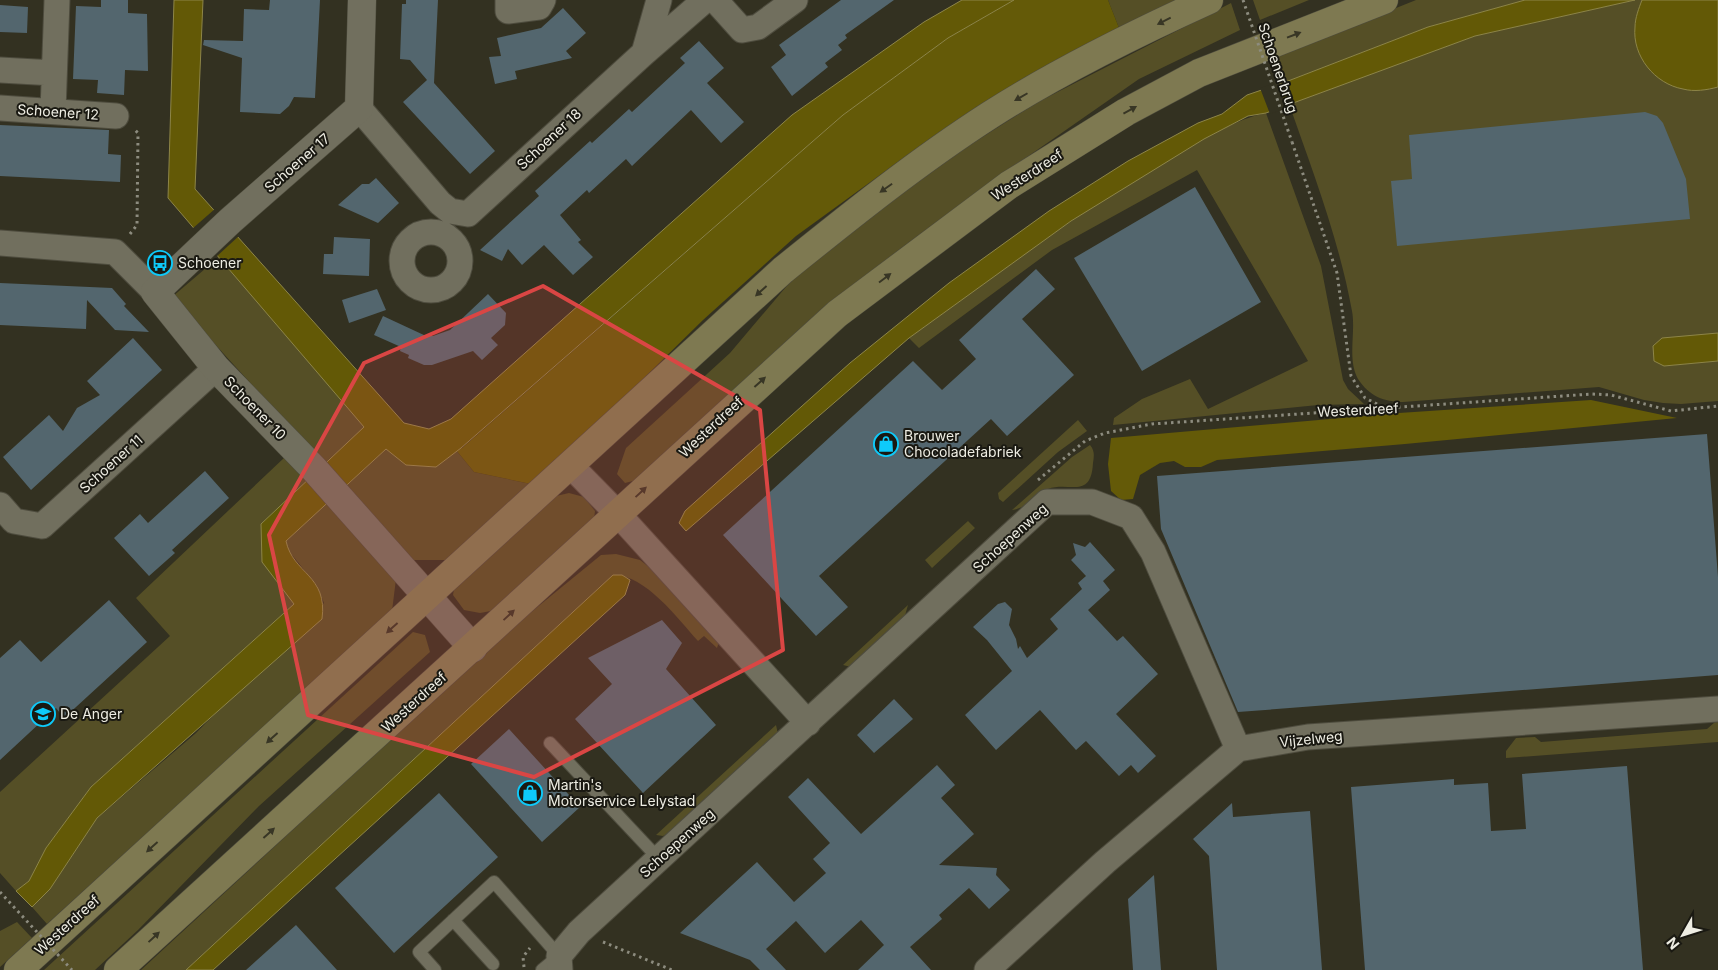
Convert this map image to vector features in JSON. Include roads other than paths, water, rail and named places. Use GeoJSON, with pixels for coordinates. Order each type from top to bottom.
{"type":"FeatureCollection","features":[{"type":"Feature","properties":{"kind":"main road","name":"Westerdreef"},"geometry":{"type":"LineString","coordinates":[[18,970],[783,270],[874,196],[990,115],[1079,63],[1208,0]]}},
{"type":"Feature","properties":{"kind":"main road","name":"Westerdreef"},"geometry":{"type":"LineString","coordinates":[[118,970],[473,648],[718,420],[837,314],[1009,185],[1126,112],[1199,73],[1384,0]]}},
{"type":"Feature","properties":{"kind":"street"},"geometry":{"type":"LineString","coordinates":[[53,111],[56,0]]}},
{"type":"Feature","properties":{"kind":"street"},"geometry":{"type":"LineString","coordinates":[[359,108],[362,0]]}},
{"type":"Feature","properties":{"kind":"street"},"geometry":{"type":"LineString","coordinates":[[508,0],[508,11],[540,7],[543,0]]}},
{"type":"Feature","properties":{"kind":"street"},"geometry":{"type":"LineString","coordinates":[[644,53],[659,0]]}},
{"type":"Feature","properties":{"kind":"street","name":"Schoener 18"},"geometry":{"type":"LineString","coordinates":[[359,108],[445,222],[468,214],[644,53],[705,0]]}},
{"type":"Feature","properties":{"kind":"street"},"geometry":{"type":"LineString","coordinates":[[715,0],[742,30],[758,27],[796,0]]}},
{"type":"Feature","properties":{"kind":"street"},"geometry":{"type":"LineString","coordinates":[[0,70],[54,73]]}},
{"type":"Feature","properties":{"kind":"street","name":"Schoener 12"},"geometry":{"type":"LineString","coordinates":[[0,108],[116,116]]}},
{"type":"Feature","properties":{"kind":"street","name":"Schoener 17"},"geometry":{"type":"LineString","coordinates":[[155,292],[230,221],[359,108]]}},
{"type":"Feature","properties":{"kind":"street","name":"Schoener 10"},"geometry":{"type":"LineString","coordinates":[[0,243],[115,252],[155,292],[216,368],[314,469],[428,595],[473,648]]}},
{"type":"Feature","properties":{"kind":"street","name":"Schoener 11"},"geometry":{"type":"LineString","coordinates":[[0,505],[14,521],[42,526],[216,368]]}},
{"type":"Feature","properties":{"kind":"street"},"geometry":{"type":"LineString","coordinates":[[570,465],[618,514],[808,723]]}},
{"type":"Feature","properties":{"kind":"street","name":"Schoepenweg"},"geometry":{"type":"LineString","coordinates":[[554,965],[579,932],[1047,502],[1092,502],[1131,517],[1153,552],[1238,749]]}},
{"type":"Feature","properties":{"kind":"street","name":"Vijzelweg"},"geometry":{"type":"LineString","coordinates":[[1238,749],[1308,737],[1718,709]]}},
{"type":"Feature","properties":{"kind":"street"},"geometry":{"type":"LineString","coordinates":[[987,970],[1105,862],[1238,749]]}},
{"type":"Feature","properties":{"kind":"lane"},"geometry":{"type":"LineString","coordinates":[[550,743],[659,859]]}},
{"type":"Feature","properties":{"kind":"lane"},"geometry":{"type":"LineString","coordinates":[[435,970],[419,952],[494,882],[541,935],[554,965]]}},
{"type":"Feature","properties":{"kind":"lane"},"geometry":{"type":"LineString","coordinates":[[454,920],[492,964]]}},
{"type":"Feature","properties":{"kind":"place","name":"Schoener"},"geometry":{"type":"Point","coordinates":[160,263]}},
{"type":"Feature","properties":{"kind":"place","name":"Brouwer Chocoladefabriek"},"geometry":{"type":"Point","coordinates":[886,444]}},
{"type":"Feature","properties":{"kind":"place","name":"De Anger"},"geometry":{"type":"Point","coordinates":[43,714]}},
{"type":"Feature","properties":{"kind":"place","name":"Martin's Motorservice Lelystad"},"geometry":{"type":"Point","coordinates":[530,793]}}]}
